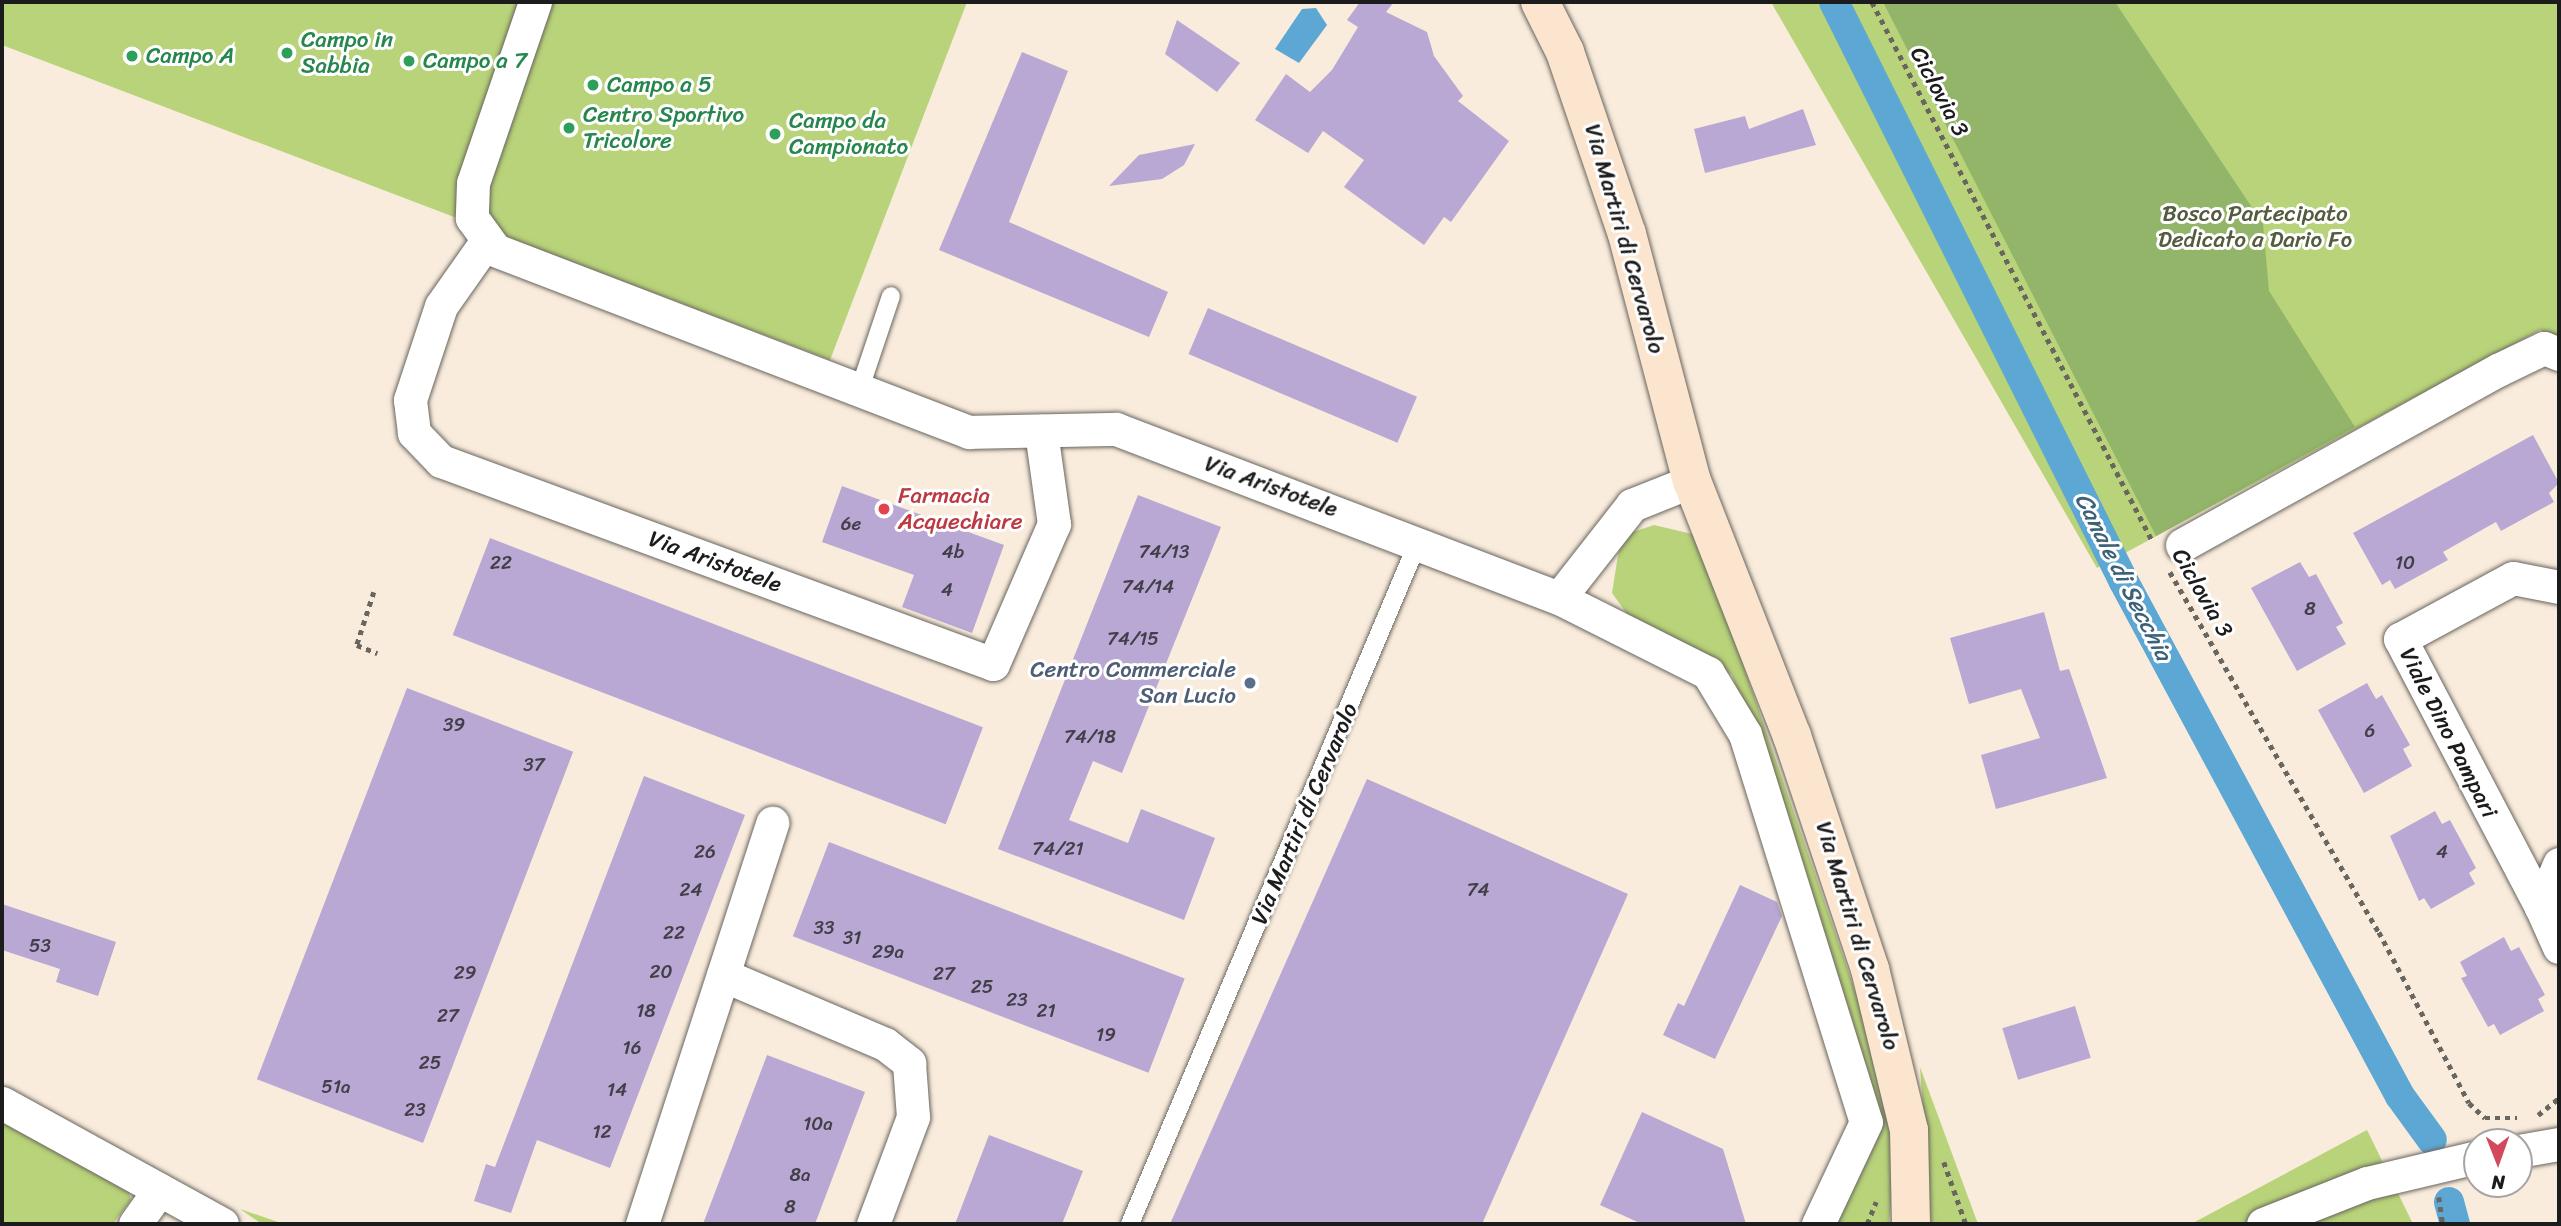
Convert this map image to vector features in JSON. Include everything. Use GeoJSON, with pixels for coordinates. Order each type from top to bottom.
{"type":"FeatureCollection","features":[{"type":"Feature","properties":{"kind":"main road","name":"Via Martiri di Cervarolo"},"geometry":{"type":"LineString","coordinates":[[1539,2],[1565,52],[1628,234],[1692,481],[1792,736],[1870,969],[1902,1082],[1914,1217]]}},
{"type":"Feature","properties":{"kind":"street"},"geometry":{"type":"LineString","coordinates":[[486,242],[472,218],[472,183],[535,2]]}},
{"type":"Feature","properties":{"kind":"street","name":"Via Aristotele"},"geometry":{"type":"LineString","coordinates":[[1041,431],[1054,524],[993,664],[441,461],[414,433],[410,400],[441,306],[486,242],[513,260],[969,432],[1116,429],[1418,542]]}},
{"type":"Feature","properties":{"kind":"street"},"geometry":{"type":"LineString","coordinates":[[2166,550],[2498,370],[2544,348],[2559,354]]}},
{"type":"Feature","properties":{"kind":"street"},"geometry":{"type":"LineString","coordinates":[[1559,598],[1632,505],[1692,481]]}},
{"type":"Feature","properties":{"kind":"street","name":"Via Martiri di Cervarolo"},"geometry":{"type":"LineString","coordinates":[[1418,542],[1559,598],[1709,673],[1726,695],[1745,734],[1866,1122],[1818,1224]]}},
{"type":"Feature","properties":{"kind":"street","name":"Viale Dino Pampari"},"geometry":{"type":"LineString","coordinates":[[2559,587],[2514,578],[2400,639],[2541,907],[2559,947]]}},
{"type":"Feature","properties":{"kind":"street"},"geometry":{"type":"LineString","coordinates":[[642,1224],[772,823]]}},
{"type":"Feature","properties":{"kind":"street"},"geometry":{"type":"LineString","coordinates":[[2541,907],[2559,864]]}},
{"type":"Feature","properties":{"kind":"street"},"geometry":{"type":"LineString","coordinates":[[723,975],[885,1044],[909,1063],[913,1117],[873,1224]]}},
{"type":"Feature","properties":{"kind":"street"},"geometry":{"type":"LineString","coordinates":[[2,1103],[222,1224]]}},
{"type":"Feature","properties":{"kind":"street"},"geometry":{"type":"LineString","coordinates":[[2533,1149],[2559,1144]]}},
{"type":"Feature","properties":{"kind":"street"},"geometry":{"type":"LineString","coordinates":[[2263,1224],[2367,1183],[2463,1160]]}},
{"type":"Feature","properties":{"kind":"street"},"geometry":{"type":"LineString","coordinates":[[135,1224],[159,1190]]}},
{"type":"Feature","properties":{"kind":"lane"},"geometry":{"type":"LineString","coordinates":[[859,391],[891,296]]}},
{"type":"Feature","properties":{"kind":"lane","name":"Via Martiri di Cervarolo"},"geometry":{"type":"LineString","coordinates":[[1130,1224],[1418,542]]}},
{"type":"Feature","properties":{"kind":"path","name":"Ciclovia 3"},"geometry":{"type":"LineString","coordinates":[[1872,2],[2166,550],[2379,932],[2469,1103],[2485,1118],[2522,1118]]}},
{"type":"Feature","properties":{"kind":"path"},"geometry":{"type":"LineString","coordinates":[[374,592],[357,645],[377,653]]}},
{"type":"Feature","properties":{"kind":"path"},"geometry":{"type":"LineString","coordinates":[[2534,1118],[2559,1098]]}},
{"type":"Feature","properties":{"kind":"path"},"geometry":{"type":"LineString","coordinates":[[1939,1146],[1966,1224]]}},
{"type":"Feature","properties":{"kind":"path"},"geometry":{"type":"LineString","coordinates":[[2437,1184],[2443,1224]]}},
{"type":"Feature","properties":{"kind":"green space","name":"Centro Sportivo Tricolore"},"geometry":{"type":"Polygon","coordinates":[[[2,2],[967,2],[830,360],[2,45],[2,2]]]}},
{"type":"Feature","properties":{"kind":"green space","name":"Bosco Partecipato Dedicato a Dario Fo"},"geometry":{"type":"Polygon","coordinates":[[[1771,2],[2559,2],[2559,339],[2540,330],[2097,568],[1771,2]]]}},
{"type":"Feature","properties":{"kind":"green space"},"geometry":{"type":"Polygon","coordinates":[[[1883,2],[2115,2],[2263,224],[2269,291],[2355,427],[2156,536],[1883,2]]]}},
{"type":"Feature","properties":{"kind":"green space"},"geometry":{"type":"Polygon","coordinates":[[[1654,525],[1692,534],[1707,559],[1874,1046],[1895,1162],[1889,1224],[1833,1224],[1871,1098],[1869,1074],[1732,675],[1627,614],[1612,593],[1619,549],[1630,533],[1654,525]]]}},
{"type":"Feature","properties":{"kind":"green space"},"geometry":{"type":"Polygon","coordinates":[[[1920,1067],[1978,1224],[1931,1224],[1920,1067]]]}},
{"type":"Feature","properties":{"kind":"green space"},"geometry":{"type":"Polygon","coordinates":[[[2,1118],[128,1188],[131,1200],[113,1224],[2,1224],[2,1118]]]}},
{"type":"Feature","properties":{"kind":"green space"},"geometry":{"type":"Polygon","coordinates":[[[2367,1130],[2413,1224],[2191,1224],[2367,1130]]]}},
{"type":"Feature","properties":{"kind":"green space"},"geometry":{"type":"Polygon","coordinates":[[[240,1209],[284,1224],[262,1224],[240,1209]]]}},
{"type":"Feature","properties":{"kind":"water"},"geometry":{"type":"Polygon","coordinates":[[[1316,8],[1327,25],[1299,63],[1275,49],[1302,9],[1316,8]]]}},
{"type":"Feature","properties":{"kind":"building"},"geometry":{"type":"Polygon","coordinates":[[[1360,2],[1394,2],[1386,12],[1427,32],[1434,56],[1463,96],[1458,101],[1509,141],[1451,222],[1444,217],[1424,245],[1344,187],[1364,160],[1323,131],[1308,153],[1255,120],[1286,74],[1310,92],[1332,70],[1358,27],[1347,20],[1360,2]]]}},
{"type":"Feature","properties":{"kind":"building"},"geometry":{"type":"Polygon","coordinates":[[[1177,20],[1240,63],[1217,92],[1165,54],[1177,20]]]}},
{"type":"Feature","properties":{"kind":"building"},"geometry":{"type":"Polygon","coordinates":[[[1022,52],[1068,71],[1009,222],[1168,292],[1149,337],[939,250],[1022,52]]]}},
{"type":"Feature","properties":{"kind":"building"},"geometry":{"type":"Polygon","coordinates":[[[1803,109],[1816,145],[1705,173],[1694,129],[1745,116],[1749,129],[1803,109]]]}},
{"type":"Feature","properties":{"kind":"building"},"geometry":{"type":"Polygon","coordinates":[[[1195,144],[1184,165],[1162,179],[1109,186],[1139,155],[1195,144]]]}},
{"type":"Feature","properties":{"kind":"building"},"geometry":{"type":"Polygon","coordinates":[[[1208,308],[1417,397],[1397,443],[1188,354],[1208,308]]]}},
{"type":"Feature","properties":{"kind":"building"},"geometry":{"type":"Polygon","coordinates":[[[2533,435],[2559,483],[2549,493],[2554,502],[2501,531],[2496,522],[2443,552],[2448,560],[2395,589],[2390,580],[2382,585],[2353,533],[2533,435]]]}},
{"type":"Feature","properties":{"kind":"building"},"geometry":{"type":"Polygon","coordinates":[[[842,486],[1004,545],[972,633],[902,607],[914,575],[822,542],[842,486]]]}},
{"type":"Feature","properties":{"kind":"building"},"geometry":{"type":"Polygon","coordinates":[[[1138,495],[1221,527],[1122,773],[1093,761],[1069,820],[1128,843],[1141,809],[1215,838],[1184,920],[998,849],[1138,495]]]}},
{"type":"Feature","properties":{"kind":"building"},"geometry":{"type":"Polygon","coordinates":[[[490,538],[983,727],[946,824],[453,635],[490,538]]]}},
{"type":"Feature","properties":{"kind":"building"},"geometry":{"type":"Polygon","coordinates":[[[2300,562],[2309,577],[2316,574],[2343,623],[2336,627],[2346,644],[2297,671],[2251,588],[2300,562]]]}},
{"type":"Feature","properties":{"kind":"building"},"geometry":{"type":"Polygon","coordinates":[[[2044,612],[2060,671],[2069,669],[2107,778],[1996,809],[1981,755],[2040,738],[2021,689],[1969,704],[1950,638],[2044,612]]]}},
{"type":"Feature","properties":{"kind":"building"},"geometry":{"type":"Polygon","coordinates":[[[2367,683],[2376,699],[2382,695],[2410,745],[2403,749],[2412,766],[2364,793],[2318,710],[2367,683]]]}},
{"type":"Feature","properties":{"kind":"building"},"geometry":{"type":"Polygon","coordinates":[[[407,688],[573,752],[423,1143],[257,1079],[407,688]]]}},
{"type":"Feature","properties":{"kind":"building"},"geometry":{"type":"Polygon","coordinates":[[[644,776],[745,815],[610,1168],[537,1140],[511,1213],[474,1201],[486,1164],[495,1167],[644,776]]]}},
{"type":"Feature","properties":{"kind":"building"},"geometry":{"type":"Polygon","coordinates":[[[1367,779],[1628,894],[1482,1224],[1170,1224],[1367,779]]]}},
{"type":"Feature","properties":{"kind":"building"},"geometry":{"type":"Polygon","coordinates":[[[2435,811],[2442,824],[2450,820],[2476,868],[2469,873],[2475,884],[2431,909],[2424,898],[2419,901],[2390,836],[2435,811]]]}},
{"type":"Feature","properties":{"kind":"building"},"geometry":{"type":"Polygon","coordinates":[[[829,842],[1185,979],[1148,1073],[793,936],[829,842]]]}},
{"type":"Feature","properties":{"kind":"building"},"geometry":{"type":"Polygon","coordinates":[[[1740,885],[1777,902],[1782,916],[1715,1059],[1663,1035],[1678,1003],[1684,1006],[1740,885]]]}},
{"type":"Feature","properties":{"kind":"building"},"geometry":{"type":"Polygon","coordinates":[[[2,904],[116,942],[98,996],[56,982],[60,969],[2,950],[2,904]]]}},
{"type":"Feature","properties":{"kind":"building"},"geometry":{"type":"Polygon","coordinates":[[[2504,937],[2511,951],[2519,947],[2545,995],[2538,999],[2544,1011],[2500,1035],[2494,1024],[2488,1027],[2461,978],[2467,976],[2460,962],[2504,937]]]}},
{"type":"Feature","properties":{"kind":"building"},"geometry":{"type":"Polygon","coordinates":[[[2075,1006],[2091,1058],[2018,1080],[2002,1028],[2075,1006]]]}},
{"type":"Feature","properties":{"kind":"building"},"geometry":{"type":"Polygon","coordinates":[[[767,1055],[865,1092],[815,1224],[703,1224],[767,1055]]]}},
{"type":"Feature","properties":{"kind":"building"},"geometry":{"type":"Polygon","coordinates":[[[1642,1112],[1723,1149],[1746,1224],[1642,1224],[1600,1205],[1642,1112]]]}},
{"type":"Feature","properties":{"kind":"building"},"geometry":{"type":"Polygon","coordinates":[[[989,1135],[1083,1171],[1062,1224],[955,1224],[989,1135]]]}},
{"type":"Feature","properties":{"kind":"waterway","name":"Canale di Secchia"},"geometry":{"type":"LineString","coordinates":[[1834,2],[2124,582],[2400,1096],[2432,1140]]}},
{"type":"Feature","properties":{"kind":"waterway","name":"Canale di Secchia"},"geometry":{"type":"LineString","coordinates":[[2449,1202],[2455,1224]]}},
{"type":"Feature","properties":{"kind":"place","name":"Campo in Sabbia"},"geometry":{"type":"Point","coordinates":[287,53]}},
{"type":"Feature","properties":{"kind":"place","name":"Campo A"},"geometry":{"type":"Point","coordinates":[132,56]}},
{"type":"Feature","properties":{"kind":"place","name":"Campo a 7"},"geometry":{"type":"Point","coordinates":[409,61]}},
{"type":"Feature","properties":{"kind":"place","name":"Campo a 5"},"geometry":{"type":"Point","coordinates":[593,85]}},
{"type":"Feature","properties":{"kind":"place","name":"Centro Sportivo Tricolore"},"geometry":{"type":"Point","coordinates":[569,128]}},
{"type":"Feature","properties":{"kind":"place","name":"Campo da Campionato"},"geometry":{"type":"Point","coordinates":[775,134]}},
{"type":"Feature","properties":{"kind":"place","name":"Farmacia Acquechiare"},"geometry":{"type":"Point","coordinates":[884,509]}},
{"type":"Feature","properties":{"kind":"place","name":"Centro Commerciale San Lucio"},"geometry":{"type":"Point","coordinates":[1250,683]}}]}
